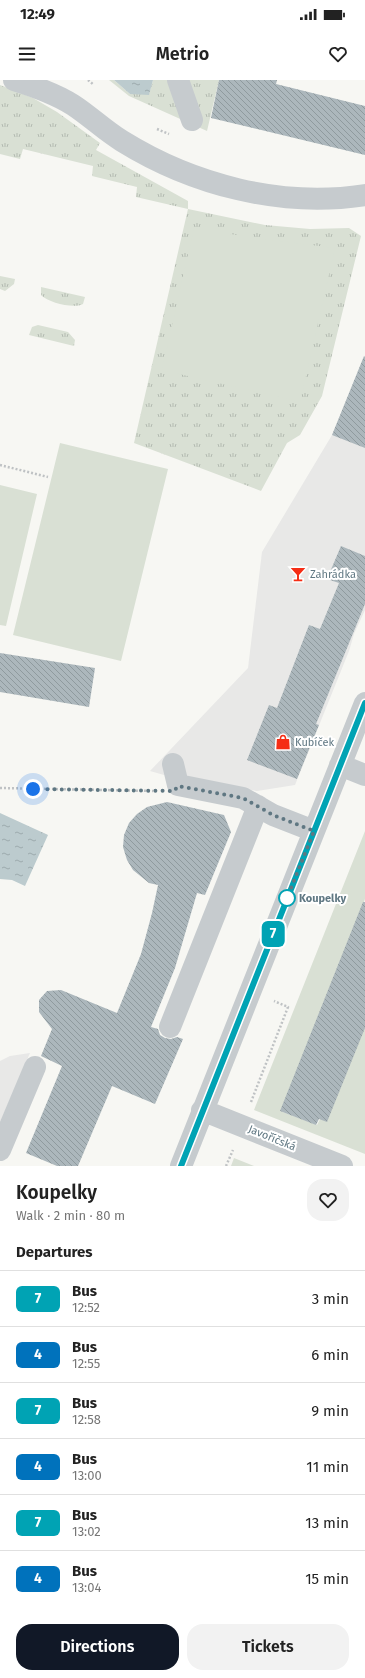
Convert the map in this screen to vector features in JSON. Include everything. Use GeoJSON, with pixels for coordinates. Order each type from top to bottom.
{"type":"FeatureCollection","features":[{"type":"Feature","properties":{"kind":"street"},"geometry":{"type":"LineString","coordinates":[[14,80],[71,104]]}},
{"type":"Feature","properties":{"kind":"street"},"geometry":{"type":"LineString","coordinates":[[51,80],[71,104],[110,133],[172,168],[208,181],[253,192],[295,198],[339,198],[365,195]]}},
{"type":"Feature","properties":{"kind":"street"},"geometry":{"type":"LineString","coordinates":[[178,80],[192,120]]}},
{"type":"Feature","properties":{"kind":"street"},"geometry":{"type":"LineString","coordinates":[[181,1166],[365,703]]}},
{"type":"Feature","properties":{"kind":"street"},"geometry":{"type":"LineString","coordinates":[[173,764],[178,786],[243,798],[273,815],[314,831]]}},
{"type":"Feature","properties":{"kind":"street"},"geometry":{"type":"LineString","coordinates":[[340,765],[365,775]]}},
{"type":"Feature","properties":{"kind":"street"},"geometry":{"type":"LineString","coordinates":[[170,1027],[258,806]]}},
{"type":"Feature","properties":{"kind":"street"},"geometry":{"type":"LineString","coordinates":[[0,1150],[35,1067]]}},
{"type":"Feature","properties":{"kind":"street","name":"Javoříčská"},"geometry":{"type":"LineString","coordinates":[[202,1110],[342,1166]]}},
{"type":"Feature","properties":{"kind":"street"},"geometry":{"type":"LineString","coordinates":[[0,1163],[7,1166]]}},
{"type":"Feature","properties":{"kind":"path"},"geometry":{"type":"LineString","coordinates":[[88,80],[99,89]]}},
{"type":"Feature","properties":{"kind":"path"},"geometry":{"type":"LineString","coordinates":[[152,125],[171,135]]}},
{"type":"Feature","properties":{"kind":"path"},"geometry":{"type":"LineString","coordinates":[[0,465],[48,477]]}},
{"type":"Feature","properties":{"kind":"path"},"geometry":{"type":"LineString","coordinates":[[0,788],[174,791],[178,786]]}},
{"type":"Feature","properties":{"kind":"path"},"geometry":{"type":"LineString","coordinates":[[226,1166],[288,1007],[250,991]]}},
{"type":"Feature","properties":{"kind":"shaded area"},"geometry":{"type":"Polygon","coordinates":[[[365,355],[365,610],[354,634],[349,651],[295,785],[257,791],[171,777],[150,771],[248,668],[262,552],[332,435],[365,355]]]}},
{"type":"Feature","properties":{"kind":"shaded area"},"geometry":{"type":"Polygon","coordinates":[[[30,1053],[0,1122],[0,1061],[10,1056],[30,1053]]]}},
{"type":"Feature","properties":{"kind":"green space"},"geometry":{"type":"Polygon","coordinates":[[[109,80],[114,80],[130,94],[149,94],[153,80],[219,80],[207,131],[129,96],[109,80]]]}},
{"type":"Feature","properties":{"kind":"green space"},"geometry":{"type":"Polygon","coordinates":[[[0,85],[33,98],[57,112],[100,143],[96,150],[188,201],[188,209],[136,197],[137,187],[92,176],[93,166],[23,149],[20,159],[0,154],[0,85]]]}},
{"type":"Feature","properties":{"kind":"green space"},"geometry":{"type":"Polygon","coordinates":[[[188,209],[265,225],[310,229],[349,228],[361,236],[322,396],[300,435],[287,443],[261,491],[134,443],[188,209]]]}},
{"type":"Feature","properties":{"kind":"green space"},"geometry":{"type":"Polygon","coordinates":[[[194,228],[248,237],[335,248],[300,402],[162,370],[194,228]]]}},
{"type":"Feature","properties":{"kind":"green space"},"geometry":{"type":"Polygon","coordinates":[[[0,276],[15,279],[14,284],[5,291],[0,289],[0,276]]]}},
{"type":"Feature","properties":{"kind":"green space"},"geometry":{"type":"Polygon","coordinates":[[[41,287],[85,297],[83,304],[74,306],[55,303],[41,295],[41,287]]]}},
{"type":"Feature","properties":{"kind":"green space"},"geometry":{"type":"Polygon","coordinates":[[[38,325],[68,332],[75,340],[74,346],[29,335],[32,327],[38,325]]]}},
{"type":"Feature","properties":{"kind":"green space"},"geometry":{"type":"Polygon","coordinates":[[[60,443],[168,469],[121,661],[13,635],[60,443]]]}},
{"type":"Feature","properties":{"kind":"green space"},"geometry":{"type":"Polygon","coordinates":[[[0,485],[37,494],[6,626],[0,625],[0,485]]]}},
{"type":"Feature","properties":{"kind":"green space"},"geometry":{"type":"Polygon","coordinates":[[[365,831],[365,899],[363,905],[365,906],[365,1154],[254,1110],[365,831]],[[356,1050],[280,1111],[317,1125],[356,1050]]]}},
{"type":"Feature","properties":{"kind":"green space"},"geometry":{"type":"Polygon","coordinates":[[[234,1158],[254,1166],[231,1166],[234,1158]]]}},
{"type":"Feature","properties":{"kind":"water"},"geometry":{"type":"Polygon","coordinates":[[[114,80],[153,80],[149,95],[130,94],[114,80]]]}},
{"type":"Feature","properties":{"kind":"water"},"geometry":{"type":"Polygon","coordinates":[[[0,813],[48,835],[25,886],[12,880],[0,879],[0,813]]]}},
{"type":"Feature","properties":{"kind":"building"},"geometry":{"type":"Polygon","coordinates":[[[219,80],[277,80],[276,84],[365,106],[365,155],[211,118],[219,80]]]}},
{"type":"Feature","properties":{"kind":"building"},"geometry":{"type":"Polygon","coordinates":[[[364,356],[365,357],[365,448],[332,435],[364,356]]]}},
{"type":"Feature","properties":{"kind":"building"},"geometry":{"type":"Polygon","coordinates":[[[341,546],[365,556],[365,604],[316,724],[319,725],[297,779],[247,760],[269,705],[277,708],[309,625],[320,629],[339,583],[327,579],[341,546]]]}},
{"type":"Feature","properties":{"kind":"building"},"geometry":{"type":"Polygon","coordinates":[[[0,653],[95,668],[89,707],[0,692],[0,653]]]}},
{"type":"Feature","properties":{"kind":"building"},"geometry":{"type":"Polygon","coordinates":[[[167,802],[224,815],[231,832],[205,895],[197,893],[175,968],[151,1027],[158,1029],[160,1035],[165,1038],[171,1039],[177,1037],[183,1039],[155,1104],[112,1086],[78,1166],[57,1166],[26,1153],[62,1066],[41,1056],[52,1029],[39,1012],[39,1000],[47,991],[61,990],[117,1013],[141,954],[158,885],[149,883],[133,870],[127,860],[123,847],[124,835],[129,823],[137,814],[147,807],[167,802]]]}},
{"type":"Feature","properties":{"kind":"building"},"geometry":{"type":"Polygon","coordinates":[[[363,902],[365,902],[365,1028],[327,1122],[319,1119],[316,1125],[280,1111],[363,902]]]}},
{"type":"Feature","properties":{"kind":"bus line","name":"7"},"geometry":{"type":"LineString","coordinates":[[181,1166],[365,703]]}},
{"type":"Feature","properties":{"kind":"place","name":"Zahrádka"},"geometry":{"type":"Point","coordinates":[298,574]}},
{"type":"Feature","properties":{"kind":"place","name":"Kubíček"},"geometry":{"type":"Point","coordinates":[283,742]}},
{"type":"Feature","properties":{"kind":"place","name":"Koupelky"},"geometry":{"type":"Point","coordinates":[287,898]}},
{"type":"Feature","properties":{"kind":"route"},"geometry":{"type":"LineString","coordinates":[[33,789],[174,791],[178,786],[243,798],[273,815],[314,831],[287,898]]}}]}
